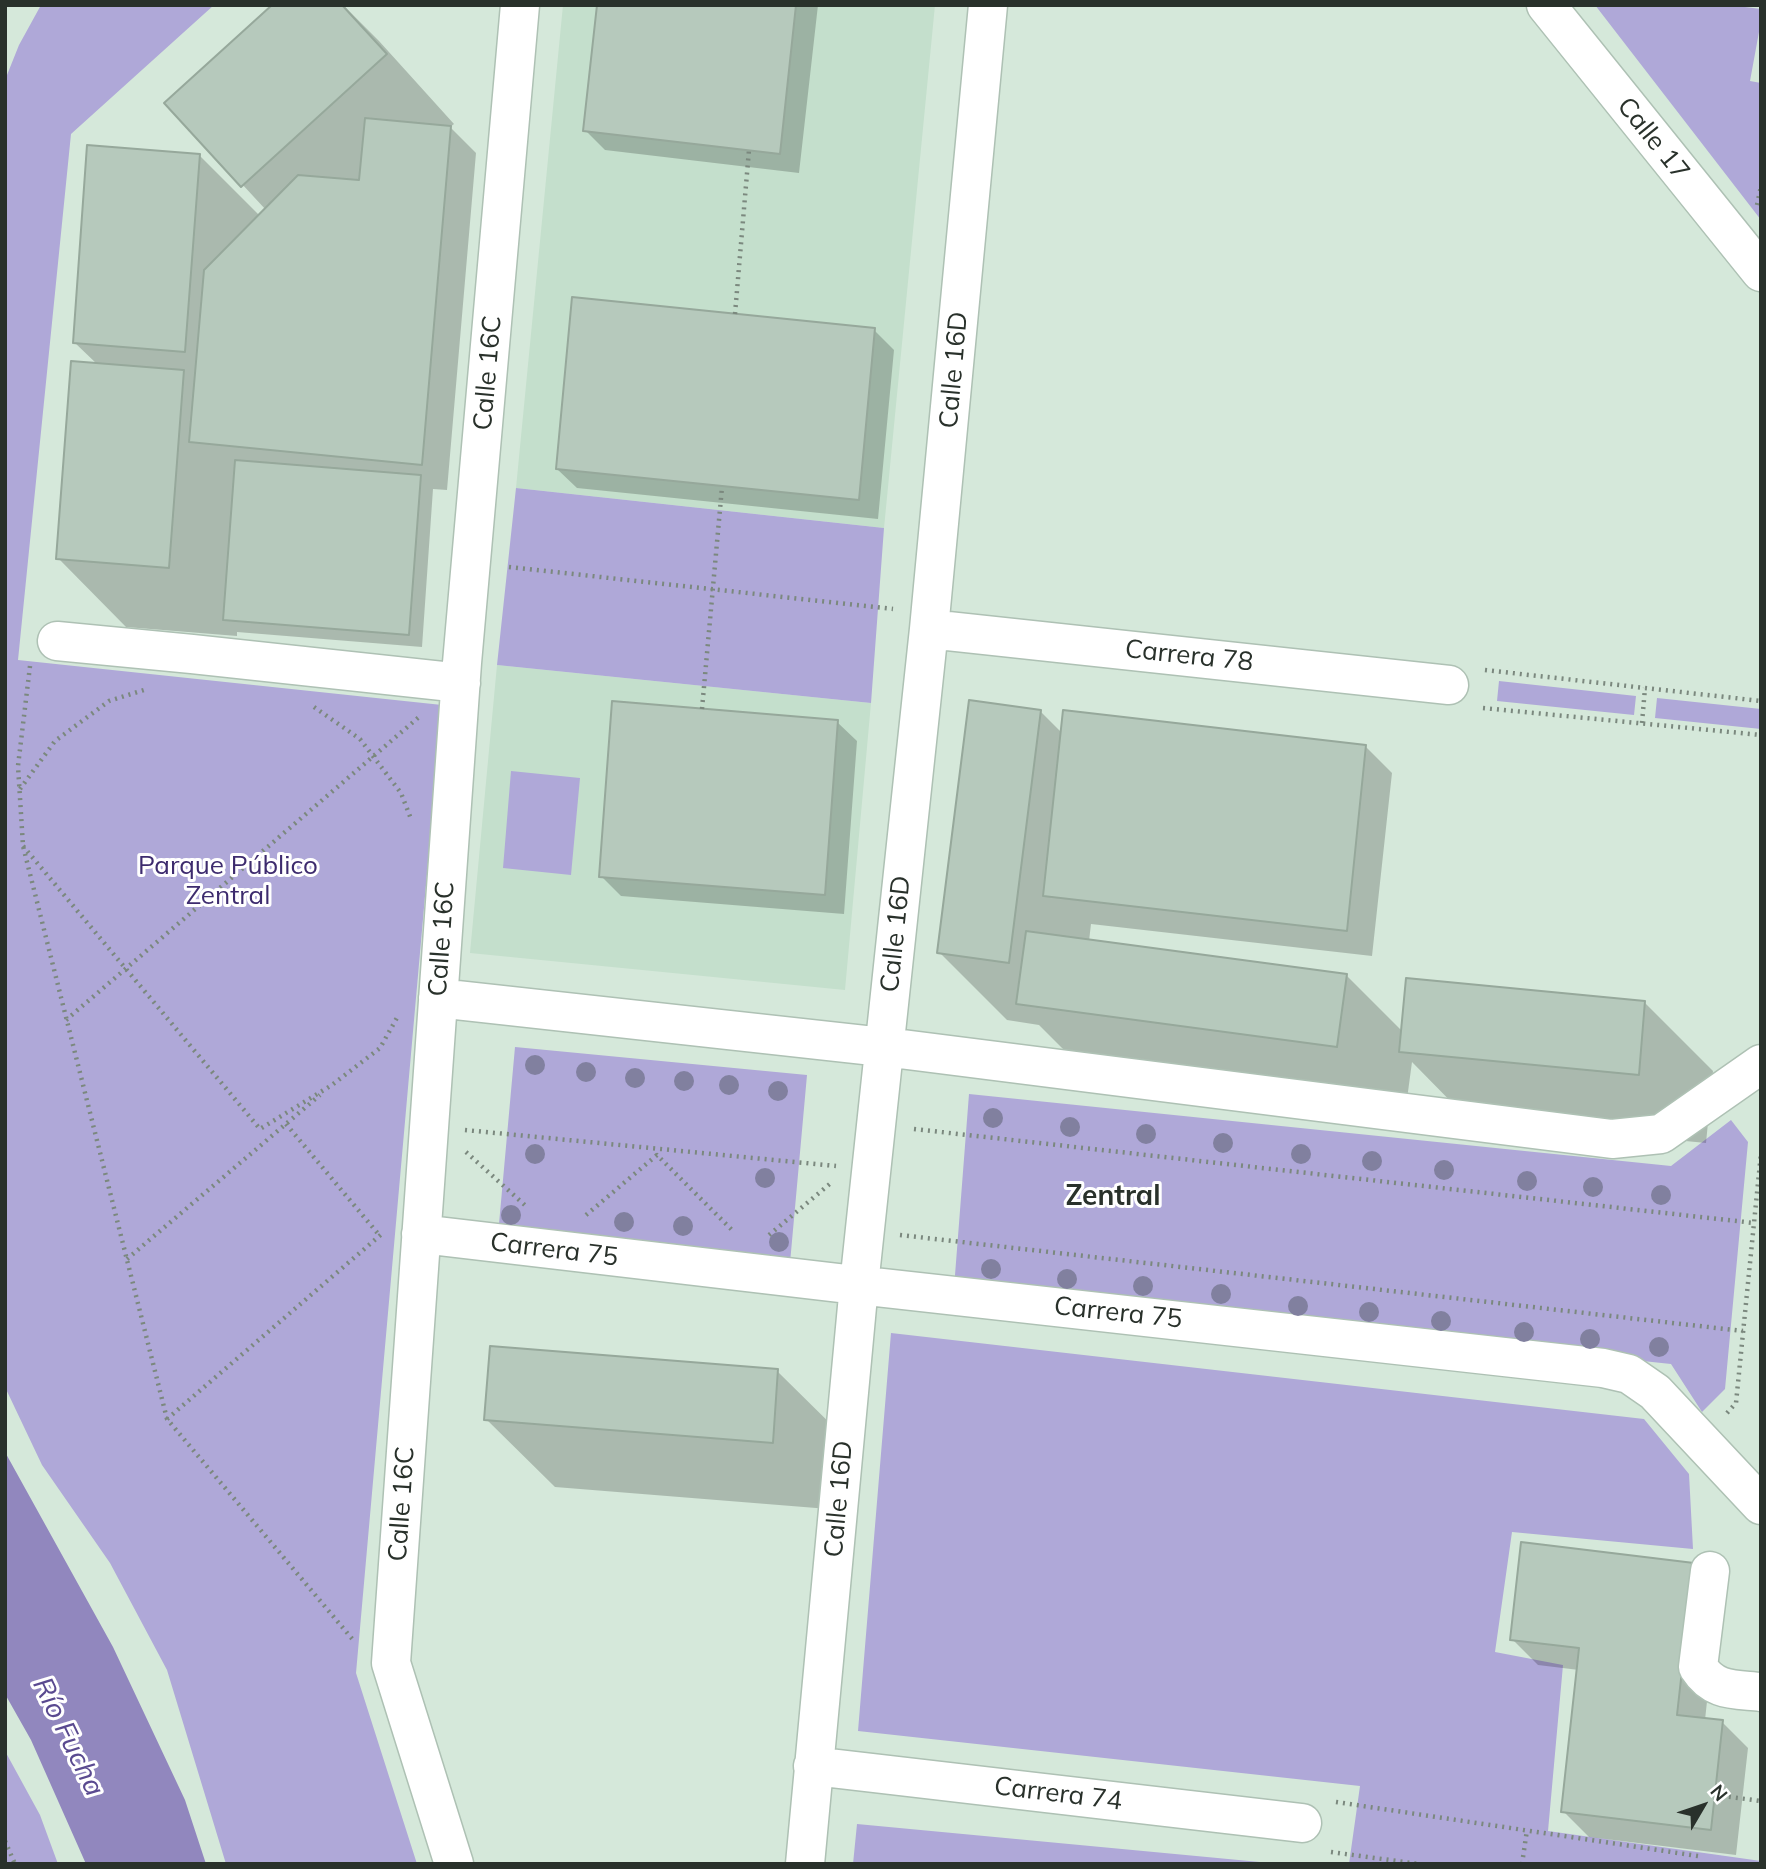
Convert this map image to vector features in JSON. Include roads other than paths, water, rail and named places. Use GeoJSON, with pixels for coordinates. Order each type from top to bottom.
{"type":"FeatureCollection","features":[{"type":"Feature","properties":{"kind":"street","name":"Calle 16C"},"geometry":{"type":"LineString","coordinates":[[454,1864],[391,1663],[405,1231],[421,1002],[461,683],[520,5]]}},
{"type":"Feature","properties":{"kind":"street","name":"Calle 16D"},"geometry":{"type":"LineString","coordinates":[[805,1864],[884,1048],[917,619],[988,5]]}},
{"type":"Feature","properties":{"kind":"street","name":"Calle 17"},"geometry":{"type":"LineString","coordinates":[[1546,5],[1761,272]]}},
{"type":"Feature","properties":{"kind":"street","name":"Carrera 78"},"geometry":{"type":"LineString","coordinates":[[917,619],[1449,685]]}},
{"type":"Feature","properties":{"kind":"street"},"geometry":{"type":"LineString","coordinates":[[44,648],[192,654],[461,683]]}},
{"type":"Feature","properties":{"kind":"street"},"geometry":{"type":"LineString","coordinates":[[421,1002],[884,1048],[1612,1139],[1661,1133],[1761,1064]]}},
{"type":"Feature","properties":{"kind":"street","name":"Carrera 75"},"geometry":{"type":"LineString","coordinates":[[405,1231],[859,1285],[1603,1367],[1629,1374],[1655,1392],[1761,1505]]}},
{"type":"Feature","properties":{"kind":"street"},"geometry":{"type":"LineString","coordinates":[[1710,1572],[1698,1667],[1705,1677],[1721,1687],[1761,1692]]}},
{"type":"Feature","properties":{"kind":"street","name":"Carrera 74"},"geometry":{"type":"LineString","coordinates":[[813,1766],[1302,1823]]}},
{"type":"Feature","properties":{"kind":"water","name":"Río Fucha"},"geometry":{"type":"Polygon","coordinates":[[[5,1452],[113,1647],[185,1800],[206,1864],[86,1864],[31,1740],[5,1694],[5,1452]]]}},
{"type":"Feature","properties":{"kind":"district","name":"Zentral"},"geometry":{"type":"Point","coordinates":[1113,1197]}},
{"type":"Feature","properties":{"kind":"park label","name":"Parque Público Zentral"},"geometry":{"type":"Point","coordinates":[228,881]}}]}
